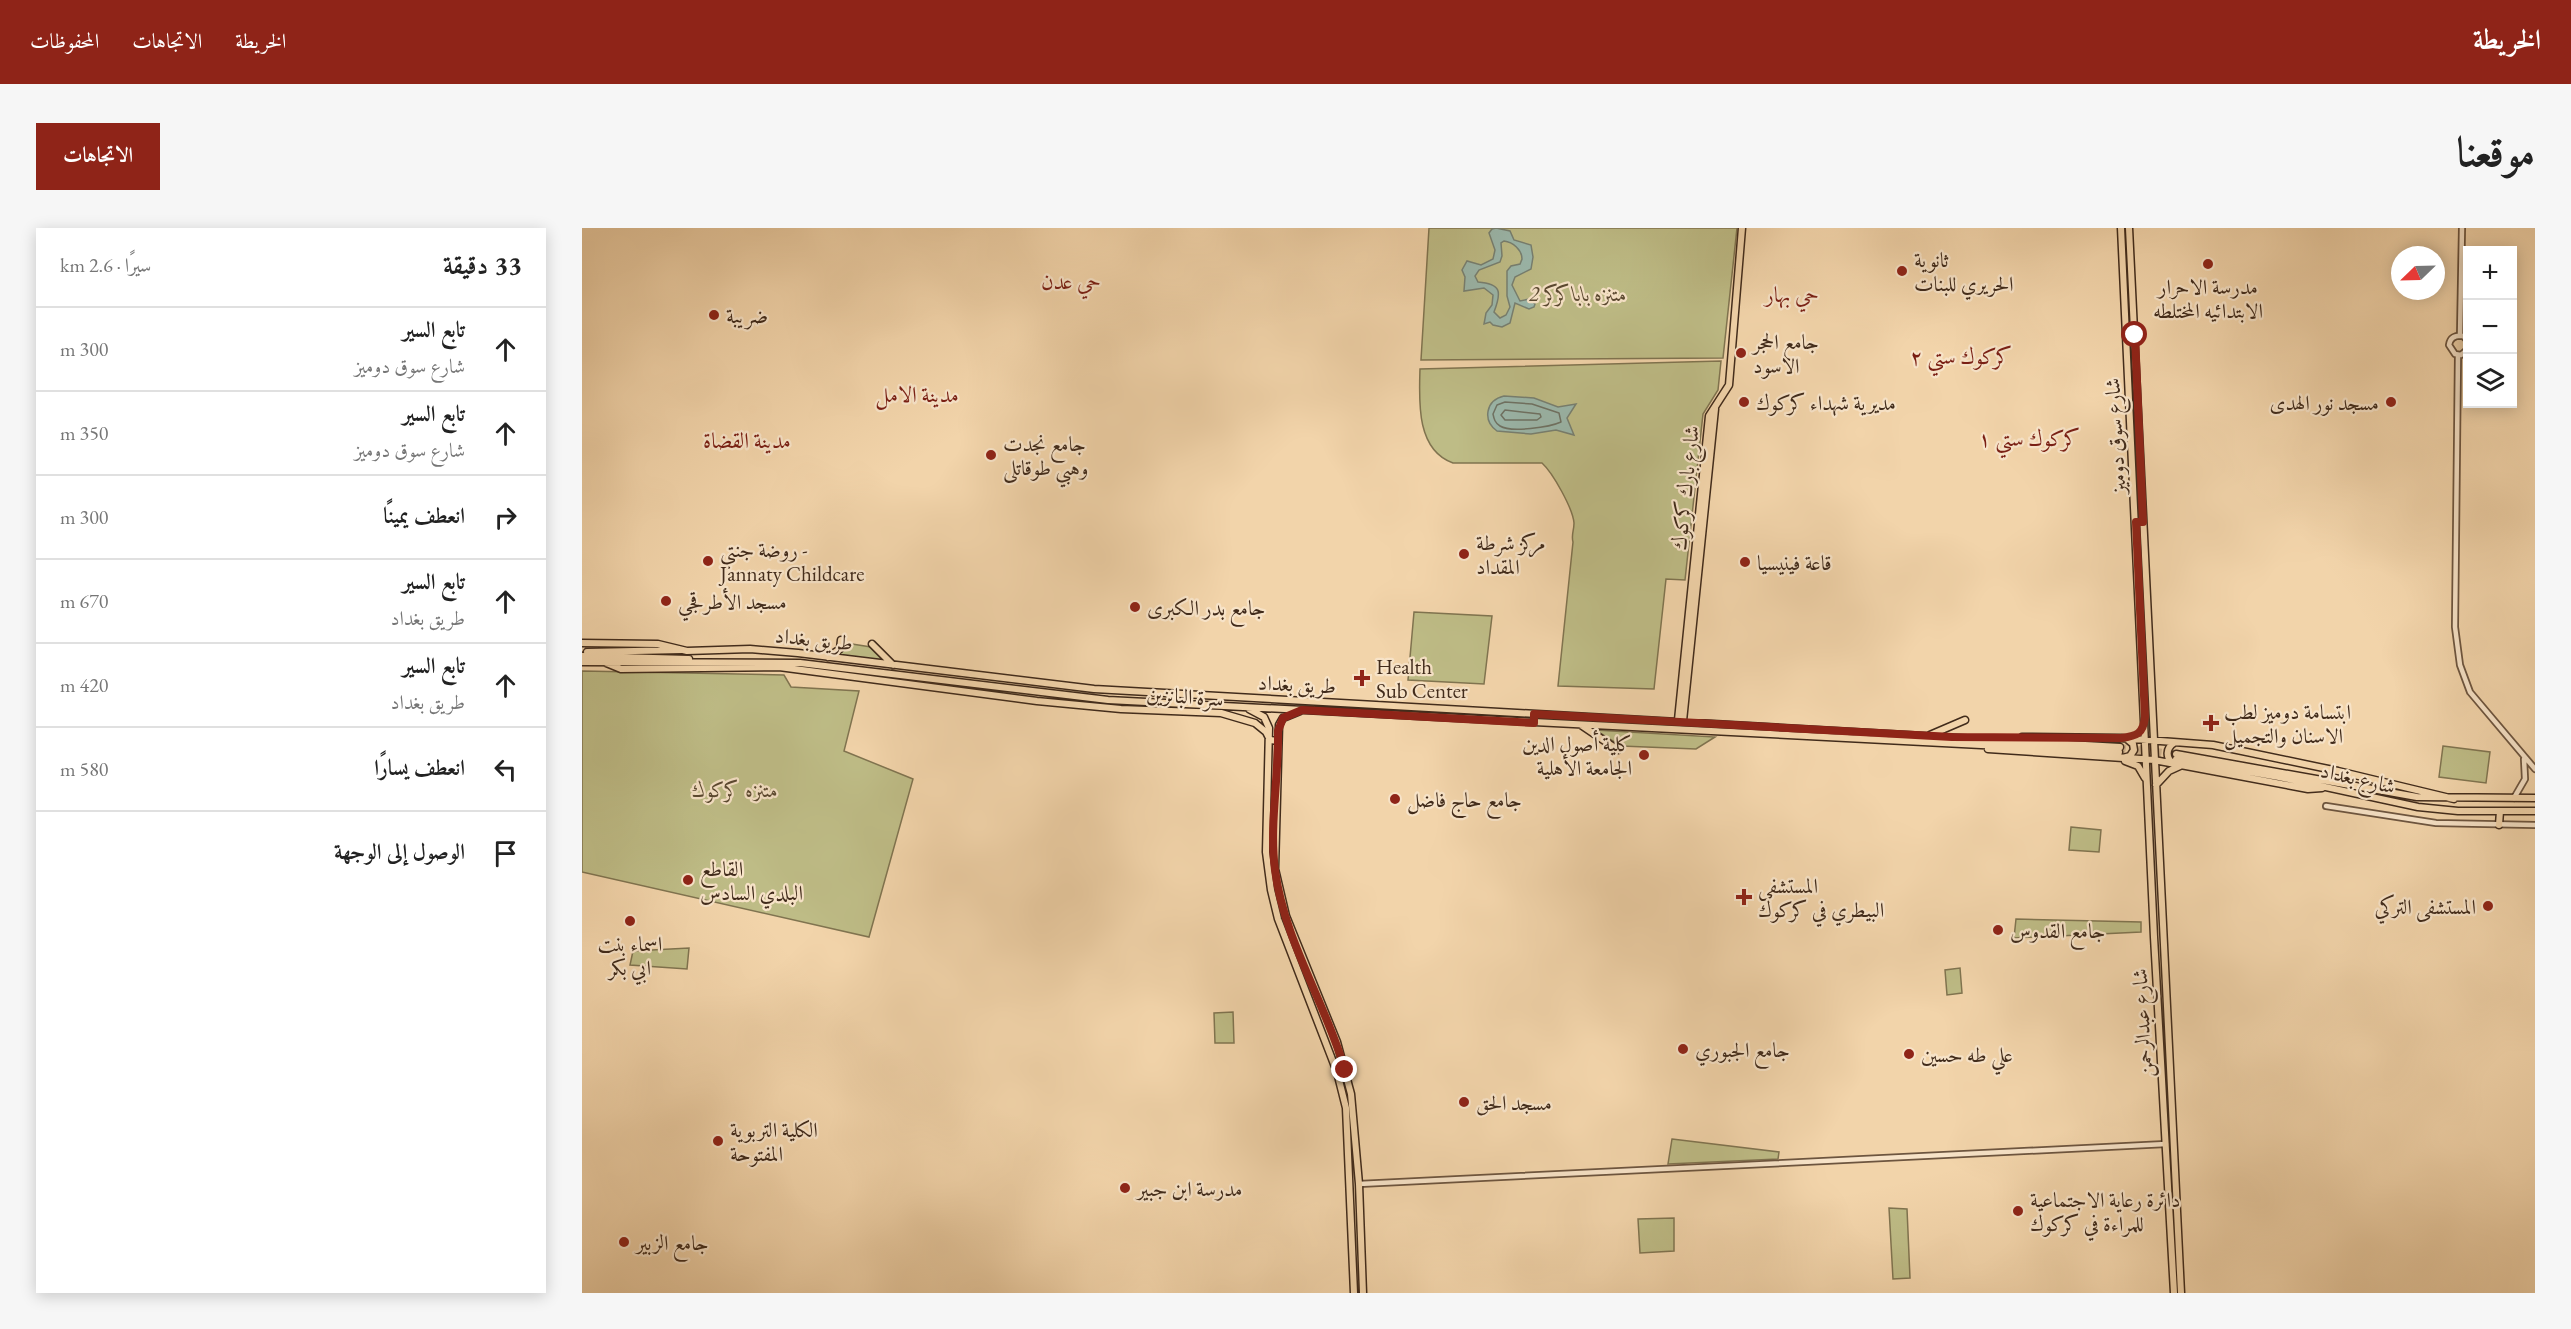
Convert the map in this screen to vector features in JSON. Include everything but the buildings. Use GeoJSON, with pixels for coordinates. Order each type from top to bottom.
{"type":"FeatureCollection","features":[{"type":"Feature","properties":{"kind":"main road","name":"شارع بارك كركوك"},"geometry":{"type":"LineString","coordinates":[[1681,720],[1709,416],[1729,385],[1742,228]]}},
{"type":"Feature","properties":{"kind":"main road","name":"شارع سوق دوميز"},"geometry":{"type":"LineString","coordinates":[[2121,228],[2128,275]]}},
{"type":"Feature","properties":{"kind":"main road","name":"شارع سوق دوميز"},"geometry":{"type":"LineString","coordinates":[[2129,228],[2128,275],[2145,717],[2150,741]]}},
{"type":"Feature","properties":{"kind":"main road","name":"شارع سوق دوميز"},"geometry":{"type":"LineString","coordinates":[[2139,522],[2152,728],[2150,751]]}},
{"type":"Feature","properties":{"kind":"main road"},"geometry":{"type":"LineString","coordinates":[[828,657],[840,649],[841,640]]}},
{"type":"Feature","properties":{"kind":"main road","name":"طريق بغداد"},"geometry":{"type":"LineString","coordinates":[[582,641],[658,644],[682,650],[750,649],[1094,689],[1681,720],[1929,735],[1952,740]]}},
{"type":"Feature","properties":{"kind":"main road"},"geometry":{"type":"LineString","coordinates":[[872,644],[893,666]]}},
{"type":"Feature","properties":{"kind":"main road"},"geometry":{"type":"LineString","coordinates":[[582,654],[682,650]]}},
{"type":"Feature","properties":{"kind":"main road"},"geometry":{"type":"LineString","coordinates":[[582,654],[679,657],[698,661]]}},
{"type":"Feature","properties":{"kind":"main road","name":"طريق بغداد"},"geometry":{"type":"LineString","coordinates":[[582,662],[800,663],[851,673],[888,674],[954,686],[1108,700],[1534,723],[1952,740],[2118,752]]}},
{"type":"Feature","properties":{"kind":"main road"},"geometry":{"type":"LineString","coordinates":[[604,662],[621,669],[724,664]]}},
{"type":"Feature","properties":{"kind":"main road"},"geometry":{"type":"LineString","coordinates":[[851,673],[887,681],[954,686]]}},
{"type":"Feature","properties":{"kind":"main road"},"geometry":{"type":"LineString","coordinates":[[887,681],[888,674]]}},
{"type":"Feature","properties":{"kind":"main road"},"geometry":{"type":"LineString","coordinates":[[1014,690],[1016,680]]}},
{"type":"Feature","properties":{"kind":"main road","name":"سرة البانزين"},"geometry":{"type":"LineString","coordinates":[[954,686],[1037,701],[1125,709],[1221,713],[1255,723],[1266,732],[1270,740]]}},
{"type":"Feature","properties":{"kind":"main road"},"geometry":{"type":"LineString","coordinates":[[1037,693],[1037,701]]}},
{"type":"Feature","properties":{"kind":"main road"},"geometry":{"type":"LineString","coordinates":[[1108,700],[1108,707]]}},
{"type":"Feature","properties":{"kind":"main road"},"geometry":{"type":"LineString","coordinates":[[1243,706],[1266,720],[1270,740],[1266,852],[1278,919],[1337,1072],[1346,1108],[1354,1293]]}},
{"type":"Feature","properties":{"kind":"main road"},"geometry":{"type":"LineString","coordinates":[[1302,710],[1281,721],[1278,741],[1275,869],[1286,916],[1337,1042],[1351,1094],[1359,1184],[1363,1293]]}},
{"type":"Feature","properties":{"kind":"main road"},"geometry":{"type":"LineString","coordinates":[[1534,714],[1534,723]]}},
{"type":"Feature","properties":{"kind":"main road"},"geometry":{"type":"LineString","coordinates":[[2121,738],[2140,733],[2145,717]]}},
{"type":"Feature","properties":{"kind":"main road"},"geometry":{"type":"LineString","coordinates":[[1929,735],[1965,720]]}},
{"type":"Feature","properties":{"kind":"main road"},"geometry":{"type":"LineString","coordinates":[[1581,725],[1618,750]]}},
{"type":"Feature","properties":{"kind":"main road"},"geometry":{"type":"LineString","coordinates":[[2152,728],[2161,738],[2175,743]]}},
{"type":"Feature","properties":{"kind":"main road"},"geometry":{"type":"LineString","coordinates":[[2118,752],[2127,757],[2134,750],[2131,741],[2121,738]]}},
{"type":"Feature","properties":{"kind":"main road"},"geometry":{"type":"LineString","coordinates":[[1952,740],[2121,738],[2202,744],[2235,749],[2454,799]]}},
{"type":"Feature","properties":{"kind":"main road"},"geometry":{"type":"LineString","coordinates":[[1270,740],[1278,741]]}},
{"type":"Feature","properties":{"kind":"main road"},"geometry":{"type":"LineString","coordinates":[[1952,740],[1994,749],[2106,757],[2137,765],[2152,785],[2169,771],[2177,760]]}},
{"type":"Feature","properties":{"kind":"main road"},"geometry":{"type":"LineString","coordinates":[[2175,743],[2168,751],[2169,760],[2177,760]]}},
{"type":"Feature","properties":{"kind":"main road","name":"شارع عبدالرحمن"},"geometry":{"type":"LineString","coordinates":[[2150,751],[2175,1255],[2174,1293]]}},
{"type":"Feature","properties":{"kind":"main road"},"geometry":{"type":"LineString","coordinates":[[2106,757],[2118,752],[2150,760],[2177,760]]}},
{"type":"Feature","properties":{"kind":"main road","name":"شارع بغداد"},"geometry":{"type":"LineString","coordinates":[[2177,760],[2308,789],[2324,787],[2412,806],[2458,811],[2535,811]]}},
{"type":"Feature","properties":{"kind":"main road","name":"شارع بغداد"},"geometry":{"type":"LineString","coordinates":[[2177,760],[2408,795],[2454,799],[2535,798]]}},
{"type":"Feature","properties":{"kind":"main road","name":"شارع عبدالرحمن"},"geometry":{"type":"LineString","coordinates":[[2152,785],[2166,1144],[2175,1255],[2181,1293]]}},
{"type":"Feature","properties":{"kind":"main road"},"geometry":{"type":"LineString","coordinates":[[2499,825],[2500,812]]}},
{"type":"Feature","properties":{"kind":"main road"},"geometry":{"type":"LineString","coordinates":[[1316,1015],[1324,1012]]}},
{"type":"Feature","properties":{"kind":"street"},"geometry":{"type":"LineString","coordinates":[[2460,336],[2462,228]]}},
{"type":"Feature","properties":{"kind":"street"},"geometry":{"type":"LineString","coordinates":[[2458,355],[2453,353],[2449,345],[2451,339],[2460,336]]}},
{"type":"Feature","properties":{"kind":"street"},"geometry":{"type":"LineString","coordinates":[[2458,355],[2463,352]]}},
{"type":"Feature","properties":{"kind":"street"},"geometry":{"type":"LineString","coordinates":[[2458,355],[2455,536],[2457,642],[2462,673],[2470,692],[2535,769]]}},
{"type":"Feature","properties":{"kind":"street"},"geometry":{"type":"LineString","coordinates":[[2513,799],[2524,779],[2523,756]]}},
{"type":"Feature","properties":{"kind":"street"},"geometry":{"type":"LineString","coordinates":[[2326,806],[2436,823],[2535,825]]}},
{"type":"Feature","properties":{"kind":"street"},"geometry":{"type":"LineString","coordinates":[[1359,1184],[2166,1144]]}},
{"type":"Feature","properties":{"kind":"green space","name":"متنزه باباكركر 2"},"geometry":{"type":"Polygon","coordinates":[[[1429,228],[1737,228],[1723,358],[1421,360],[1429,228]]]}},
{"type":"Feature","properties":{"kind":"green space"},"geometry":{"type":"Polygon","coordinates":[[[1721,361],[1718,390],[1703,414],[1685,580],[1666,579],[1654,689],[1558,686],[1573,542],[1574,523],[1570,509],[1557,483],[1542,463],[1453,463],[1441,457],[1432,447],[1422,423],[1420,369],[1721,361]]]}},
{"type":"Feature","properties":{"kind":"green space"},"geometry":{"type":"Polygon","coordinates":[[[1414,612],[1492,616],[1484,684],[1408,680],[1414,612]]]}},
{"type":"Feature","properties":{"kind":"green space"},"geometry":{"type":"Polygon","coordinates":[[[852,644],[871,647],[886,662],[835,655],[852,644]]]}},
{"type":"Feature","properties":{"kind":"green space","name":"متنزه كركوك"},"geometry":{"type":"Polygon","coordinates":[[[582,671],[784,675],[791,687],[859,691],[844,751],[913,779],[869,937],[582,872],[582,671]]]}},
{"type":"Feature","properties":{"kind":"green space"},"geometry":{"type":"Polygon","coordinates":[[[1595,730],[1715,737],[1696,749],[1621,746],[1595,730]]]}},
{"type":"Feature","properties":{"kind":"green space"},"geometry":{"type":"Polygon","coordinates":[[[2443,746],[2490,752],[2486,783],[2439,777],[2443,746]]]}},
{"type":"Feature","properties":{"kind":"green space"},"geometry":{"type":"Polygon","coordinates":[[[2071,827],[2101,830],[2099,852],[2069,850],[2071,827]]]}},
{"type":"Feature","properties":{"kind":"green space"},"geometry":{"type":"Polygon","coordinates":[[[2016,919],[2141,922],[2141,932],[2014,938],[2016,919]]]}},
{"type":"Feature","properties":{"kind":"green space"},"geometry":{"type":"Polygon","coordinates":[[[689,948],[687,969],[630,965],[633,951],[689,948]]]}},
{"type":"Feature","properties":{"kind":"green space"},"geometry":{"type":"Polygon","coordinates":[[[1960,968],[1962,993],[1947,995],[1945,970],[1960,968]]]}},
{"type":"Feature","properties":{"kind":"green space"},"geometry":{"type":"Polygon","coordinates":[[[1233,1012],[1234,1043],[1215,1043],[1214,1013],[1233,1012]]]}},
{"type":"Feature","properties":{"kind":"green space"},"geometry":{"type":"Polygon","coordinates":[[[1672,1139],[1779,1152],[1778,1159],[1668,1164],[1672,1139]]]}},
{"type":"Feature","properties":{"kind":"green space"},"geometry":{"type":"Polygon","coordinates":[[[1889,1208],[1907,1209],[1910,1278],[1893,1279],[1889,1208]]]}},
{"type":"Feature","properties":{"kind":"green space"},"geometry":{"type":"Polygon","coordinates":[[[1674,1218],[1674,1251],[1640,1253],[1638,1219],[1674,1218]]]}},
{"type":"Feature","properties":{"kind":"water"},"geometry":{"type":"Polygon","coordinates":[[[1492,229],[1510,231],[1514,240],[1531,245],[1533,257],[1531,269],[1515,277],[1512,285],[1520,301],[1529,299],[1535,304],[1534,307],[1529,309],[1515,303],[1510,323],[1502,327],[1490,322],[1484,324],[1486,313],[1492,305],[1493,295],[1484,288],[1464,291],[1465,277],[1462,270],[1467,261],[1481,265],[1493,259],[1495,250],[1489,233],[1492,229]],[[1507,242],[1501,243],[1500,262],[1479,270],[1475,276],[1478,282],[1491,285],[1498,290],[1494,312],[1500,318],[1506,315],[1510,307],[1507,296],[1507,271],[1511,266],[1520,264],[1522,259],[1519,250],[1507,242]]]}},
{"type":"Feature","properties":{"kind":"water"},"geometry":{"type":"Polygon","coordinates":[[[1504,396],[1534,398],[1558,407],[1576,404],[1567,418],[1574,435],[1556,430],[1531,434],[1497,431],[1489,421],[1488,411],[1493,402],[1504,396]]]}},
{"type":"Feature","properties":{"kind":"tunnel"},"geometry":{"type":"LineString","coordinates":[[2120,747],[2173,753]]}},
{"type":"Feature","properties":{"kind":"tunnel"},"geometry":{"type":"LineString","coordinates":[[2119,752],[2172,758]]}},
{"type":"Feature","properties":{"kind":"place","name":"مدرسة الاحرار الابتدائيه المختلطه"},"geometry":{"type":"Point","coordinates":[2208,264]}},
{"type":"Feature","properties":{"kind":"place","name":"ثانوية الحريري للبنات"},"geometry":{"type":"Point","coordinates":[1902,271]}},
{"type":"Feature","properties":{"kind":"place","name":"ضريبة"},"geometry":{"type":"Point","coordinates":[714,315]}},
{"type":"Feature","properties":{"kind":"place","name":"جامع الحجر الاسود"},"geometry":{"type":"Point","coordinates":[1741,353]}},
{"type":"Feature","properties":{"kind":"place","name":"مديرية شهداء كركوك"},"geometry":{"type":"Point","coordinates":[1744,402]}},
{"type":"Feature","properties":{"kind":"place","name":"مسجد نور الهدى"},"geometry":{"type":"Point","coordinates":[2391,402]}},
{"type":"Feature","properties":{"kind":"place","name":"جامع نجدت وهبي طوقاتلى"},"geometry":{"type":"Point","coordinates":[991,455]}},
{"type":"Feature","properties":{"kind":"place","name":"مركز شرطة المقداد"},"geometry":{"type":"Point","coordinates":[1464,554]}},
{"type":"Feature","properties":{"kind":"place","name":"روضة جنتي - Jannaty Childcare"},"geometry":{"type":"Point","coordinates":[708,561]}},
{"type":"Feature","properties":{"kind":"place","name":"قاعة فينيسيا"},"geometry":{"type":"Point","coordinates":[1745,562]}},
{"type":"Feature","properties":{"kind":"place","name":"مسجد الأطرقجي"},"geometry":{"type":"Point","coordinates":[666,601]}},
{"type":"Feature","properties":{"kind":"place","name":"جامع بدر الكبرى"},"geometry":{"type":"Point","coordinates":[1135,607]}},
{"type":"Feature","properties":{"kind":"place","name":"Health Sub Center"},"geometry":{"type":"Point","coordinates":[1362,678]}},
{"type":"Feature","properties":{"kind":"place","name":"ابتسامة دوميز لطب الاسنان والتجميل"},"geometry":{"type":"Point","coordinates":[2211,723]}},
{"type":"Feature","properties":{"kind":"place","name":"كلية أصول الدين الجامعة الأهلية"},"geometry":{"type":"Point","coordinates":[1644,755]}},
{"type":"Feature","properties":{"kind":"place","name":"جامع حاج فاضل"},"geometry":{"type":"Point","coordinates":[1395,799]}},
{"type":"Feature","properties":{"kind":"place","name":"القاطع البلدي السادس"},"geometry":{"type":"Point","coordinates":[688,880]}},
{"type":"Feature","properties":{"kind":"place","name":"المستشفى البيطري في كركوك"},"geometry":{"type":"Point","coordinates":[1744,897]}},
{"type":"Feature","properties":{"kind":"place","name":"المستشفى التركي"},"geometry":{"type":"Point","coordinates":[2488,906]}},
{"type":"Feature","properties":{"kind":"place","name":"اسماء بنت ابي بكر"},"geometry":{"type":"Point","coordinates":[630,921]}},
{"type":"Feature","properties":{"kind":"place","name":"جامع القدوس"},"geometry":{"type":"Point","coordinates":[1998,930]}},
{"type":"Feature","properties":{"kind":"place","name":"جامع الجبوري"},"geometry":{"type":"Point","coordinates":[1683,1049]}},
{"type":"Feature","properties":{"kind":"place","name":"علي طه حسين"},"geometry":{"type":"Point","coordinates":[1909,1054]}},
{"type":"Feature","properties":{"kind":"place","name":"مسجد الحق"},"geometry":{"type":"Point","coordinates":[1464,1102]}},
{"type":"Feature","properties":{"kind":"place","name":"الكلية التربوية المفتوحة"},"geometry":{"type":"Point","coordinates":[718,1141]}},
{"type":"Feature","properties":{"kind":"place","name":"مدرسة ابن جبير"},"geometry":{"type":"Point","coordinates":[1125,1188]}},
{"type":"Feature","properties":{"kind":"place","name":"دائرة رعاية الاجتماعية للمراءة في كركوك"},"geometry":{"type":"Point","coordinates":[2018,1211]}},
{"type":"Feature","properties":{"kind":"place","name":"جامع الزبير"},"geometry":{"type":"Point","coordinates":[624,1242]}},
{"type":"Feature","properties":{"kind":"district","name":"حي عدن"},"geometry":{"type":"Point","coordinates":[1071,281]}},
{"type":"Feature","properties":{"kind":"district","name":"حي بهار"},"geometry":{"type":"Point","coordinates":[1792,294]}},
{"type":"Feature","properties":{"kind":"district","name":"كركوك ستي ٢"},"geometry":{"type":"Point","coordinates":[1961,356]}},
{"type":"Feature","properties":{"kind":"district","name":"مدينة الامل"},"geometry":{"type":"Point","coordinates":[917,394]}},
{"type":"Feature","properties":{"kind":"district","name":"كركوك ستي ١"},"geometry":{"type":"Point","coordinates":[2029,438]}},
{"type":"Feature","properties":{"kind":"district","name":"مدينة القضاة"},"geometry":{"type":"Point","coordinates":[747,440]}},
{"type":"Feature","properties":{"kind":"route"},"geometry":{"type":"LineString","coordinates":[[1345,1070],[1337,1042],[1286,916],[1275,869],[1278,731],[1283,718],[1302,710],[1534,723],[1534,714],[1678,720],[1952,737],[2121,738],[2139,734],[2143,729],[2145,717],[2136,522],[2143,522],[2135,335]]}}]}
